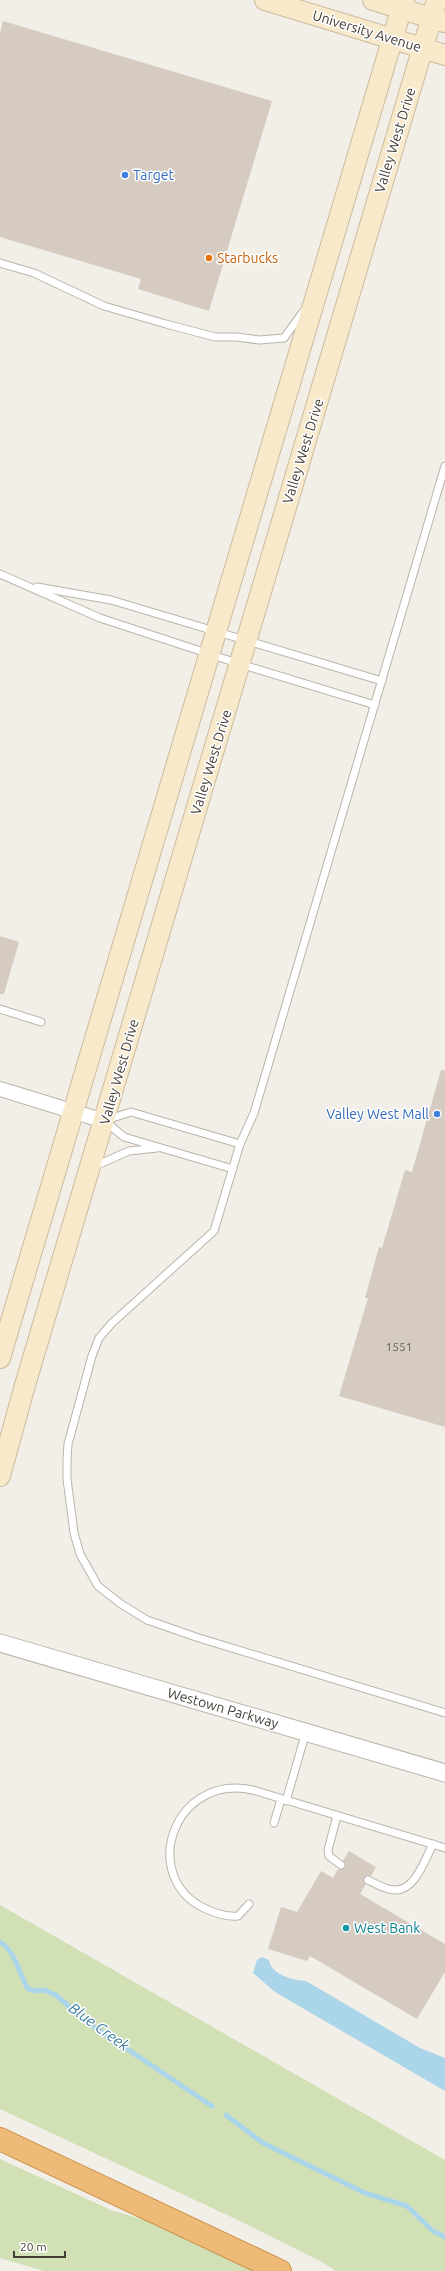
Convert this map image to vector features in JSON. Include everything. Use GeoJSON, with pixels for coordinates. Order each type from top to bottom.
{"type":"FeatureCollection","features":[{"type":"Feature","properties":{"kind":"highway"},"geometry":{"type":"LineString","coordinates":[[0,2139],[280,2271]]}},
{"type":"Feature","properties":{"kind":"main road","name":"University Avenue"},"geometry":{"type":"LineString","coordinates":[[265,0],[445,55]]}},
{"type":"Feature","properties":{"kind":"main road"},"geometry":{"type":"LineString","coordinates":[[373,0],[402,4],[438,14]]}},
{"type":"Feature","properties":{"kind":"main road"},"geometry":{"type":"LineString","coordinates":[[0,1358],[402,4]]}},
{"type":"Feature","properties":{"kind":"main road","name":"Valley West Drive"},"geometry":{"type":"LineString","coordinates":[[0,1476],[24,1384],[90,1169],[423,48],[438,14]]}},
{"type":"Feature","properties":{"kind":"street"},"geometry":{"type":"LineString","coordinates":[[0,1089],[104,1121]]}},
{"type":"Feature","properties":{"kind":"street","name":"Westown Parkway"},"geometry":{"type":"LineString","coordinates":[[0,1643],[445,1773]]}},
{"type":"Feature","properties":{"kind":"lane"},"geometry":{"type":"LineString","coordinates":[[0,263],[34,273],[104,306],[215,337],[237,337],[259,340],[284,338],[299,319],[322,275]]}},
{"type":"Feature","properties":{"kind":"lane"},"geometry":{"type":"LineString","coordinates":[[445,466],[254,1112],[240,1144],[214,1231],[125,1313],[112,1323],[99,1338],[94,1350],[68,1444],[67,1460],[72,1518],[80,1554],[98,1586],[121,1604],[147,1620],[199,1638],[445,1713]]}},
{"type":"Feature","properties":{"kind":"lane"},"geometry":{"type":"LineString","coordinates":[[0,574],[100,618],[240,664],[375,705]]}},
{"type":"Feature","properties":{"kind":"lane"},"geometry":{"type":"LineString","coordinates":[[25,585],[111,600],[382,681]]}},
{"type":"Feature","properties":{"kind":"lane"},"geometry":{"type":"LineString","coordinates":[[0,1009],[41,1022]]}},
{"type":"Feature","properties":{"kind":"lane"},"geometry":{"type":"LineString","coordinates":[[104,1121],[131,1112],[240,1144]]}},
{"type":"Feature","properties":{"kind":"lane"},"geometry":{"type":"LineString","coordinates":[[104,1121],[124,1137],[233,1168]]}},
{"type":"Feature","properties":{"kind":"lane"},"geometry":{"type":"LineString","coordinates":[[90,1169],[129,1151],[161,1147]]}},
{"type":"Feature","properties":{"kind":"lane"},"geometry":{"type":"LineString","coordinates":[[274,1823],[284,1800],[306,1732]]}},
{"type":"Feature","properties":{"kind":"lane"},"geometry":{"type":"LineString","coordinates":[[249,1904],[238,1916],[227,1917],[202,1908],[183,1891],[172,1869],[170,1844],[178,1821],[194,1801],[216,1790],[241,1787],[445,1848]]}},
{"type":"Feature","properties":{"kind":"lane"},"geometry":{"type":"LineString","coordinates":[[337,1816],[328,1850],[329,1856],[341,1864]]}},
{"type":"Feature","properties":{"kind":"lane"},"geometry":{"type":"LineString","coordinates":[[368,1880],[395,1890],[405,1888],[413,1881],[433,1844]]}},
{"type":"Feature","properties":{"kind":"green space"},"geometry":{"type":"Polygon","coordinates":[[[0,1905],[445,2160],[445,2271],[336,2271],[320,2261],[242,2222],[0,2109],[0,1905]]]}},
{"type":"Feature","properties":{"kind":"green space"},"geometry":{"type":"Polygon","coordinates":[[[0,2159],[111,2210],[158,2224],[257,2271],[44,2271],[0,2258],[0,2159]]]}},
{"type":"Feature","properties":{"kind":"water"},"geometry":{"type":"Polygon","coordinates":[[[262,1957],[269,1960],[274,1969],[283,1976],[306,1981],[420,2048],[445,2058],[445,2091],[275,1992],[253,1973],[257,1960],[262,1957]]]}},
{"type":"Feature","properties":{"kind":"building","name":"Target"},"geometry":{"type":"Polygon","coordinates":[[[3,21],[272,101],[209,311],[138,289],[141,279],[0,237],[0,33],[3,21]]]}},
{"type":"Feature","properties":{"kind":"building"},"geometry":{"type":"Polygon","coordinates":[[[0,936],[19,942],[4,994],[0,994],[0,936]]]}},
{"type":"Feature","properties":{"kind":"building"},"geometry":{"type":"Polygon","coordinates":[[[441,1070],[445,1071],[445,1427],[339,1396],[368,1298],[365,1298],[379,1247],[382,1248],[405,1170],[412,1172],[441,1070]]]}},
{"type":"Feature","properties":{"kind":"building","name":"West Bank"},"geometry":{"type":"Polygon","coordinates":[[[349,1851],[376,1867],[371,1876],[364,1877],[366,1884],[360,1894],[445,1944],[445,1972],[417,2019],[310,1956],[307,1961],[268,1949],[281,1907],[297,1912],[321,1871],[333,1878],[338,1869],[345,1868],[343,1861],[349,1851]]]}},
{"type":"Feature","properties":{"kind":"waterway","name":"Blue Creek"},"geometry":{"type":"LineString","coordinates":[[0,1942],[14,1957],[28,1989],[37,1991],[44,1990],[56,1995],[87,2022],[212,2106]]}},
{"type":"Feature","properties":{"kind":"waterway","name":"Blue Creek"},"geometry":{"type":"LineString","coordinates":[[226,2115],[263,2143],[365,2193],[407,2206],[433,2231],[445,2237]]}},
{"type":"Feature","properties":{"kind":"place","name":"Target"},"geometry":{"type":"Point","coordinates":[125,175]}},
{"type":"Feature","properties":{"kind":"place","name":"Starbucks"},"geometry":{"type":"Point","coordinates":[209,258]}},
{"type":"Feature","properties":{"kind":"place","name":"Valley West Mall"},"geometry":{"type":"Point","coordinates":[437,1114]}},
{"type":"Feature","properties":{"kind":"place","name":"West Bank"},"geometry":{"type":"Point","coordinates":[346,1928]}}]}
